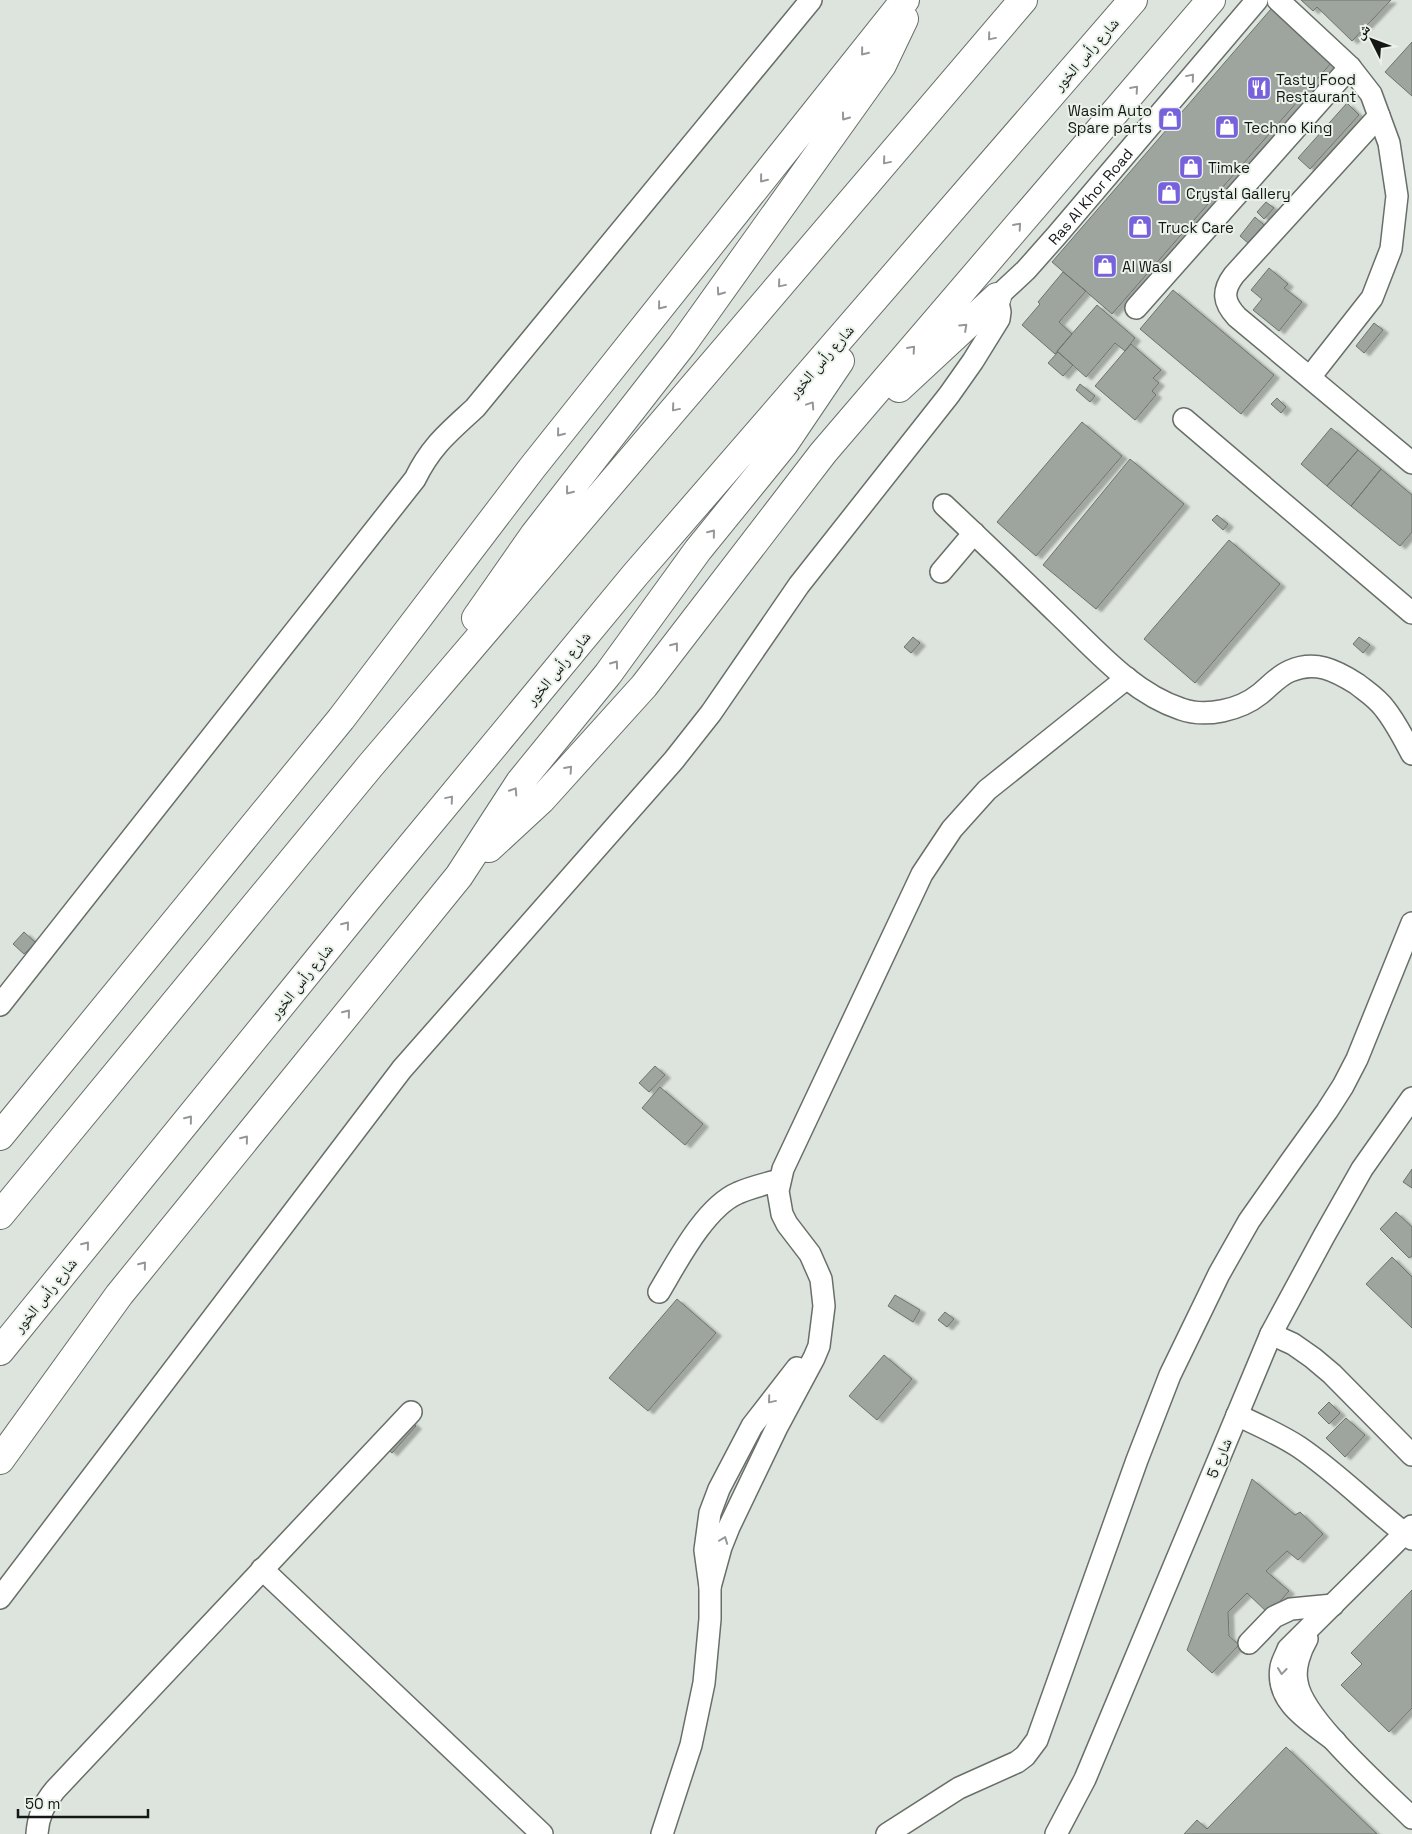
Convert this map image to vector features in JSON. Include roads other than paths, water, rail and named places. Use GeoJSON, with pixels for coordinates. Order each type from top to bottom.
{"type":"FeatureCollection","features":[{"type":"Feature","properties":{"kind":"highway"},"geometry":{"type":"LineString","coordinates":[[0,1136],[341,719],[532,468],[906,0]]}},
{"type":"Feature","properties":{"kind":"highway"},"geometry":{"type":"LineString","coordinates":[[370,766],[534,535],[682,345],[882,65],[914,0]]}},
{"type":"Feature","properties":{"kind":"highway"},"geometry":{"type":"LineString","coordinates":[[0,1215],[370,766],[1023,0]]}},
{"type":"Feature","properties":{"kind":"highway","name":"شارع رأس الخور"},"geometry":{"type":"LineString","coordinates":[[0,1351],[368,898],[635,575],[1133,0]]}},
{"type":"Feature","properties":{"kind":"highway"},"geometry":{"type":"LineString","coordinates":[[459,876],[541,800],[644,686],[823,453],[1211,0]]}},
{"type":"Feature","properties":{"kind":"highway"},"geometry":{"type":"LineString","coordinates":[[0,1435],[119,1295],[459,876],[520,782],[608,674],[698,550],[784,444],[907,262]]}},
{"type":"Feature","properties":{"kind":"highway"},"geometry":{"type":"LineString","coordinates":[[770,522],[818,482],[904,383],[997,297]]}},
{"type":"Feature","properties":{"kind":"highway"},"geometry":{"type":"LineString","coordinates":[[0,1460],[119,1295]]}},
{"type":"Feature","properties":{"kind":"street"},"geometry":{"type":"LineString","coordinates":[[0,1005],[415,479],[435,445],[475,408],[810,0]]}},
{"type":"Feature","properties":{"kind":"street","name":"Ras Al Khor Road"},"geometry":{"type":"LineString","coordinates":[[997,297],[1026,270],[1057,235],[1257,0]]}},
{"type":"Feature","properties":{"kind":"street"},"geometry":{"type":"LineString","coordinates":[[1278,0],[1350,68],[1371,94],[1389,143],[1397,196],[1391,248],[1372,298],[1310,377]]}},
{"type":"Feature","properties":{"kind":"street"},"geometry":{"type":"LineString","coordinates":[[1136,308],[1350,68]]}},
{"type":"Feature","properties":{"kind":"street"},"geometry":{"type":"LineString","coordinates":[[1379,116],[1234,275],[1225,291],[1226,301],[1237,317],[1412,463]]}},
{"type":"Feature","properties":{"kind":"street"},"geometry":{"type":"LineString","coordinates":[[0,1598],[402,1069],[699,729],[729,688],[793,592],[923,429],[973,361],[999,319],[1000,312],[997,297]]}},
{"type":"Feature","properties":{"kind":"street"},"geometry":{"type":"LineString","coordinates":[[1184,420],[1412,613]]}},
{"type":"Feature","properties":{"kind":"street"},"geometry":{"type":"LineString","coordinates":[[944,505],[1127,678],[1151,695],[1181,710],[1207,712],[1232,708],[1246,703],[1259,695],[1278,678],[1294,669],[1310,666],[1330,668],[1374,696],[1393,719],[1412,754]]}},
{"type":"Feature","properties":{"kind":"street"},"geometry":{"type":"LineString","coordinates":[[941,572],[974,533]]}},
{"type":"Feature","properties":{"kind":"street"},"geometry":{"type":"LineString","coordinates":[[662,1834],[691,1745],[698,1714],[708,1651],[710,1587],[721,1547],[777,1427],[818,1352],[824,1306],[821,1279],[810,1254],[782,1214],[779,1203],[780,1180],[783,1169],[922,874],[936,851],[952,829],[987,790],[1127,678]]}},
{"type":"Feature","properties":{"kind":"street"},"geometry":{"type":"LineString","coordinates":[[887,1834],[959,1788],[1017,1762],[1037,1740],[1137,1460],[1174,1366],[1219,1274],[1249,1221],[1327,1112],[1343,1086],[1357,1059],[1412,923]]}},
{"type":"Feature","properties":{"kind":"street","name":"شارع 5"},"geometry":{"type":"LineString","coordinates":[[1056,1834],[1086,1779],[1271,1334],[1362,1169],[1412,1098]]}},
{"type":"Feature","properties":{"kind":"street"},"geometry":{"type":"LineString","coordinates":[[659,1292],[685,1249],[718,1206],[738,1193],[780,1180]]}},
{"type":"Feature","properties":{"kind":"street"},"geometry":{"type":"LineString","coordinates":[[1271,1334],[1293,1344],[1332,1374],[1412,1455]]}},
{"type":"Feature","properties":{"kind":"street"},"geometry":{"type":"LineString","coordinates":[[37,1834],[43,1806],[55,1790],[411,1412]]}},
{"type":"Feature","properties":{"kind":"street"},"geometry":{"type":"LineString","coordinates":[[1237,1415],[1270,1430],[1298,1447],[1409,1533],[1326,1612],[1305,1643],[1297,1662],[1297,1682],[1303,1701],[1335,1741],[1412,1818]]}},
{"type":"Feature","properties":{"kind":"street"},"geometry":{"type":"LineString","coordinates":[[262,1569],[542,1834]]}},
{"type":"Feature","properties":{"kind":"street"},"geometry":{"type":"LineString","coordinates":[[1249,1643],[1274,1617],[1290,1609],[1326,1612]]}},
{"type":"Feature","properties":{"kind":"place","name":"Tasty Food Restaurant"},"geometry":{"type":"Point","coordinates":[1259,88]}},
{"type":"Feature","properties":{"kind":"place","name":"Wasim Auto Spare parts"},"geometry":{"type":"Point","coordinates":[1170,119]}},
{"type":"Feature","properties":{"kind":"place","name":"Techno King"},"geometry":{"type":"Point","coordinates":[1227,127]}},
{"type":"Feature","properties":{"kind":"place","name":"Timke"},"geometry":{"type":"Point","coordinates":[1191,167]}},
{"type":"Feature","properties":{"kind":"place","name":"Crystal Gallery"},"geometry":{"type":"Point","coordinates":[1169,193]}},
{"type":"Feature","properties":{"kind":"place","name":"Truck Care"},"geometry":{"type":"Point","coordinates":[1140,227]}},
{"type":"Feature","properties":{"kind":"place","name":"Al Wasl"},"geometry":{"type":"Point","coordinates":[1105,266]}}]}
